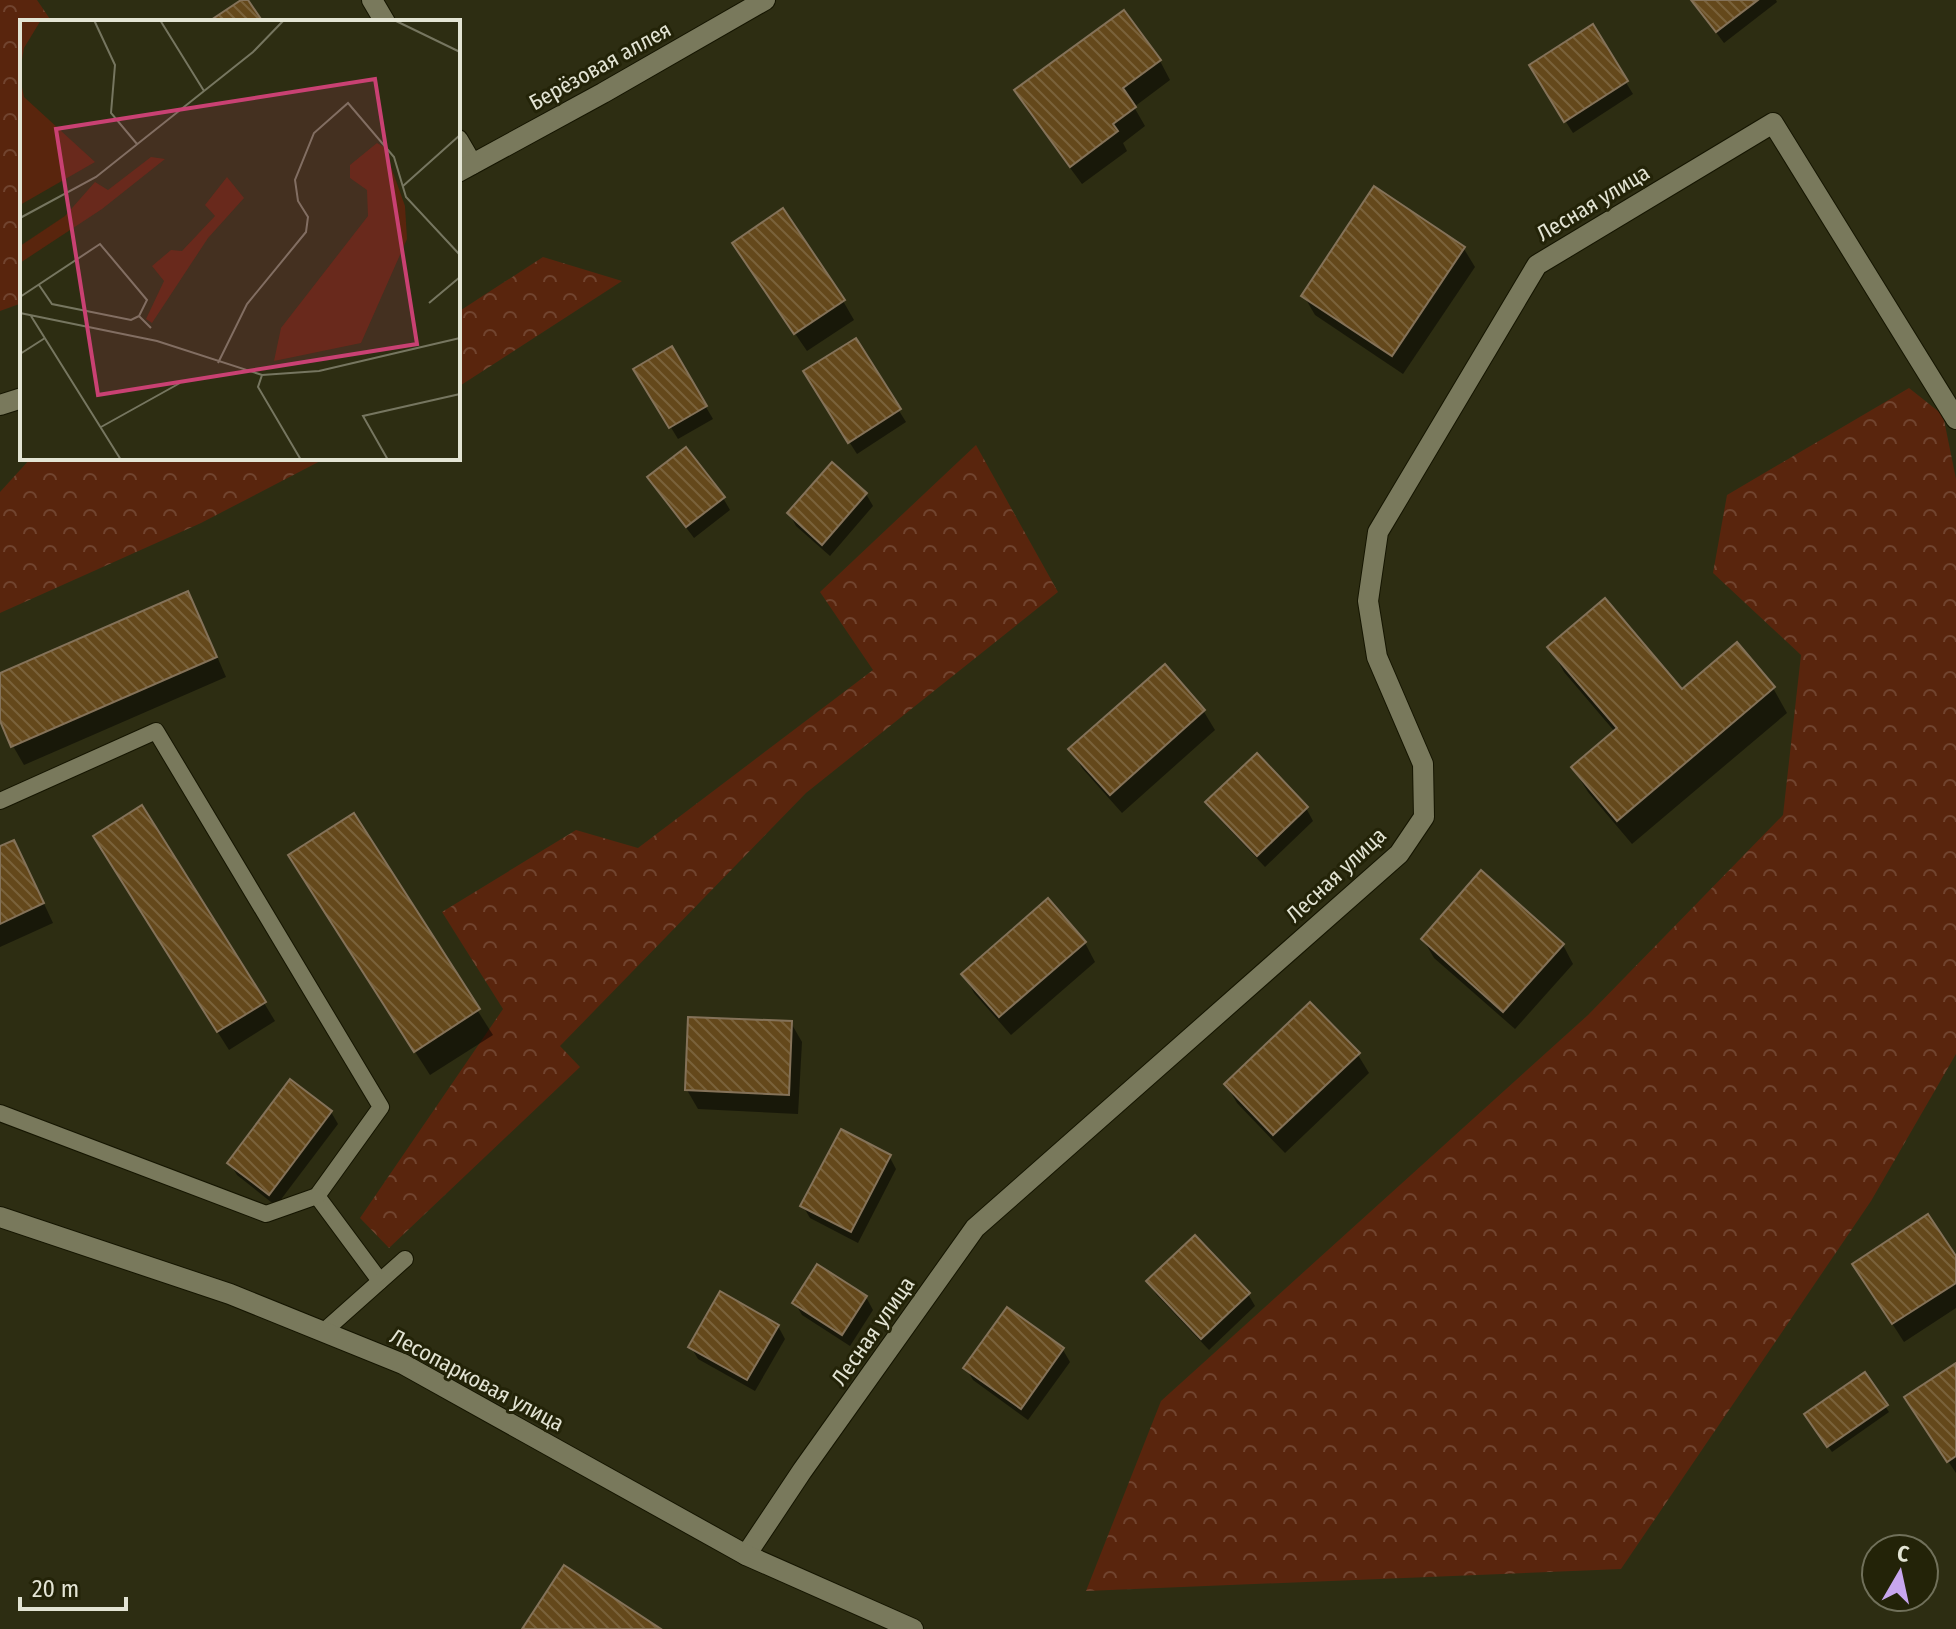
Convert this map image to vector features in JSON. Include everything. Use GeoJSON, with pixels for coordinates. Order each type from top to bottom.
{"type":"FeatureCollection","features":[{"type":"Feature","properties":{"kind":"street"},"geometry":{"type":"LineString","coordinates":[[372,0],[384,20]]}},
{"type":"Feature","properties":{"kind":"street","name":"Берёзовая аллея"},"geometry":{"type":"LineString","coordinates":[[465,168],[765,0]]}},
{"type":"Feature","properties":{"kind":"street","name":"Лесная улица"},"geometry":{"type":"LineString","coordinates":[[746,1555],[975,1228],[1399,854],[1424,817],[1423,764],[1377,657],[1368,601],[1378,532],[1537,265],[1773,123],[1956,419]]}},
{"type":"Feature","properties":{"kind":"street"},"geometry":{"type":"LineString","coordinates":[[460,148],[465,168]]}},
{"type":"Feature","properties":{"kind":"street"},"geometry":{"type":"LineString","coordinates":[[0,405],[20,399]]}},
{"type":"Feature","properties":{"kind":"street","name":"Лесопарковая улица"},"geometry":{"type":"LineString","coordinates":[[0,1217],[230,1294],[403,1364],[746,1555],[913,1629]]}},
{"type":"Feature","properties":{"kind":"lane"},"geometry":{"type":"LineString","coordinates":[[0,801],[156,731],[381,1107],[317,1196],[266,1214],[0,1113]]}},
{"type":"Feature","properties":{"kind":"lane"},"geometry":{"type":"LineString","coordinates":[[317,1196],[380,1281]]}},
{"type":"Feature","properties":{"kind":"lane"},"geometry":{"type":"LineString","coordinates":[[323,1332],[405,1259]]}},
{"type":"Feature","properties":{"kind":"green space"},"geometry":{"type":"Polygon","coordinates":[[[0,0],[37,0],[51,20],[20,20],[20,304],[0,311],[0,0]]]}},
{"type":"Feature","properties":{"kind":"green space"},"geometry":{"type":"Polygon","coordinates":[[[543,257],[622,281],[460,386],[460,311],[543,257]]]}},
{"type":"Feature","properties":{"kind":"green space"},"geometry":{"type":"Polygon","coordinates":[[[1909,388],[1943,415],[1956,479],[1956,1054],[1871,1201],[1621,1569],[1086,1591],[1161,1401],[1588,1015],[1783,815],[1801,655],[1713,573],[1727,495],[1909,388]]]}},
{"type":"Feature","properties":{"kind":"green space"},"geometry":{"type":"Polygon","coordinates":[[[976,445],[1058,592],[806,793],[560,1046],[580,1067],[389,1248],[360,1218],[503,1009],[442,912],[576,830],[638,848],[873,670],[820,592],[976,445]]]}},
{"type":"Feature","properties":{"kind":"green space"},"geometry":{"type":"Polygon","coordinates":[[[29,460],[322,460],[201,523],[0,613],[0,492],[29,460]]]}},
{"type":"Feature","properties":{"kind":"building"},"geometry":{"type":"Polygon","coordinates":[[[241,0],[248,0],[262,20],[211,20],[241,0]]]}},
{"type":"Feature","properties":{"kind":"building"},"geometry":{"type":"Polygon","coordinates":[[[1691,0],[1758,0],[1716,32],[1691,0]]]}},
{"type":"Feature","properties":{"kind":"building"},"geometry":{"type":"Polygon","coordinates":[[[1124,10],[1161,60],[1123,88],[1136,107],[1113,124],[1118,131],[1070,167],[1014,90],[1124,10]]]}},
{"type":"Feature","properties":{"kind":"building"},"geometry":{"type":"Polygon","coordinates":[[[1593,24],[1628,81],[1564,122],[1529,65],[1593,24]]]}},
{"type":"Feature","properties":{"kind":"building"},"geometry":{"type":"Polygon","coordinates":[[[1374,186],[1465,247],[1392,356],[1301,296],[1374,186]]]}},
{"type":"Feature","properties":{"kind":"building"},"geometry":{"type":"Polygon","coordinates":[[[783,208],[845,300],[794,334],[732,243],[783,208]]]}},
{"type":"Feature","properties":{"kind":"building"},"geometry":{"type":"Polygon","coordinates":[[[856,338],[901,409],[848,443],[803,371],[856,338]]]}},
{"type":"Feature","properties":{"kind":"building"},"geometry":{"type":"Polygon","coordinates":[[[672,346],[707,406],[669,428],[633,369],[672,346]]]}},
{"type":"Feature","properties":{"kind":"building"},"geometry":{"type":"Polygon","coordinates":[[[686,447],[725,497],[686,527],[647,477],[686,447]]]}},
{"type":"Feature","properties":{"kind":"building"},"geometry":{"type":"Polygon","coordinates":[[[832,462],[867,493],[822,545],[787,513],[832,462]]]}},
{"type":"Feature","properties":{"kind":"building"},"geometry":{"type":"Polygon","coordinates":[[[188,591],[217,657],[11,747],[0,721],[0,673],[188,591]]]}},
{"type":"Feature","properties":{"kind":"building"},"geometry":{"type":"Polygon","coordinates":[[[1605,598],[1682,689],[1737,642],[1775,687],[1617,821],[1571,767],[1617,728],[1547,647],[1605,598]]]}},
{"type":"Feature","properties":{"kind":"building"},"geometry":{"type":"Polygon","coordinates":[[[1165,664],[1205,710],[1110,795],[1068,749],[1165,664]]]}},
{"type":"Feature","properties":{"kind":"building"},"geometry":{"type":"Polygon","coordinates":[[[1257,753],[1308,807],[1257,856],[1205,802],[1257,753]]]}},
{"type":"Feature","properties":{"kind":"building"},"geometry":{"type":"Polygon","coordinates":[[[142,805],[266,1002],[217,1032],[93,836],[142,805]]]}},
{"type":"Feature","properties":{"kind":"building"},"geometry":{"type":"Polygon","coordinates":[[[354,813],[480,1009],[414,1052],[288,855],[354,813]]]}},
{"type":"Feature","properties":{"kind":"building"},"geometry":{"type":"Polygon","coordinates":[[[14,840],[44,903],[0,924],[0,846],[14,840]]]}},
{"type":"Feature","properties":{"kind":"building"},"geometry":{"type":"Polygon","coordinates":[[[1481,870],[1564,944],[1503,1012],[1421,939],[1481,870]]]}},
{"type":"Feature","properties":{"kind":"building"},"geometry":{"type":"Polygon","coordinates":[[[1048,898],[1086,942],[999,1017],[961,974],[1048,898]]]}},
{"type":"Feature","properties":{"kind":"building"},"geometry":{"type":"Polygon","coordinates":[[[1310,1002],[1360,1053],[1273,1135],[1224,1084],[1310,1002]]]}},
{"type":"Feature","properties":{"kind":"building"},"geometry":{"type":"Polygon","coordinates":[[[688,1017],[792,1021],[789,1095],[685,1090],[688,1017]]]}},
{"type":"Feature","properties":{"kind":"building"},"geometry":{"type":"Polygon","coordinates":[[[290,1079],[332,1111],[269,1195],[227,1163],[290,1079]]]}},
{"type":"Feature","properties":{"kind":"building"},"geometry":{"type":"Polygon","coordinates":[[[841,1129],[891,1155],[851,1232],[800,1206],[841,1129]]]}},
{"type":"Feature","properties":{"kind":"building"},"geometry":{"type":"Polygon","coordinates":[[[1928,1214],[1956,1256],[1956,1283],[1892,1324],[1852,1264],[1928,1214]]]}},
{"type":"Feature","properties":{"kind":"building"},"geometry":{"type":"Polygon","coordinates":[[[1195,1235],[1250,1293],[1201,1339],[1146,1281],[1195,1235]]]}},
{"type":"Feature","properties":{"kind":"building"},"geometry":{"type":"Polygon","coordinates":[[[817,1264],[867,1296],[842,1335],[792,1303],[817,1264]]]}},
{"type":"Feature","properties":{"kind":"building"},"geometry":{"type":"Polygon","coordinates":[[[720,1291],[779,1325],[747,1380],[688,1347],[720,1291]]]}},
{"type":"Feature","properties":{"kind":"building"},"geometry":{"type":"Polygon","coordinates":[[[1007,1307],[1064,1348],[1021,1409],[963,1368],[1007,1307]]]}},
{"type":"Feature","properties":{"kind":"building"},"geometry":{"type":"Polygon","coordinates":[[[1956,1363],[1956,1456],[1947,1462],[1904,1397],[1956,1363]]]}},
{"type":"Feature","properties":{"kind":"building"},"geometry":{"type":"Polygon","coordinates":[[[1865,1372],[1888,1405],[1827,1447],[1804,1414],[1865,1372]]]}},
{"type":"Feature","properties":{"kind":"building"},"geometry":{"type":"Polygon","coordinates":[[[564,1565],[661,1629],[522,1629],[564,1565]]]}}]}
